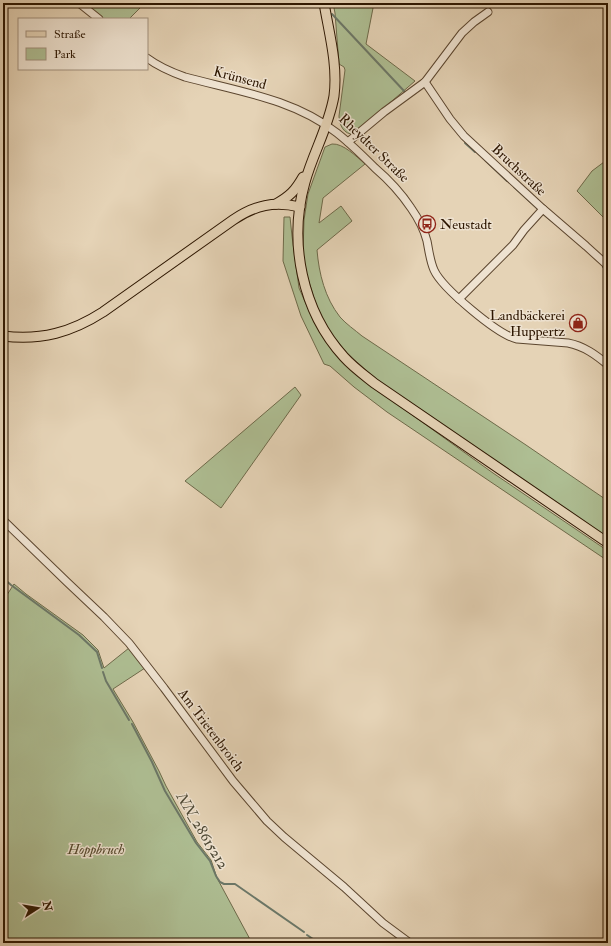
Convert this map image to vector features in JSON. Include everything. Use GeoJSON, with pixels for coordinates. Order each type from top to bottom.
{"type":"FeatureCollection","features":[{"type":"Feature","properties":{"kind":"main road","name":"Rheydter Straße"},"geometry":{"type":"LineString","coordinates":[[324,3],[334,61],[335,77],[333,101],[326,125]]}},
{"type":"Feature","properties":{"kind":"main road"},"geometry":{"type":"LineString","coordinates":[[326,125],[304,187],[298,227],[298,248],[306,291],[319,322],[332,342],[345,358],[362,374],[382,389],[608,543]]}},
{"type":"Feature","properties":{"kind":"main road"},"geometry":{"type":"LineString","coordinates":[[276,204],[294,192],[311,164]]}},
{"type":"Feature","properties":{"kind":"main road"},"geometry":{"type":"LineString","coordinates":[[3,336],[22,338],[48,336],[67,331],[88,322],[241,214],[255,208],[276,204],[300,207]]}},
{"type":"Feature","properties":{"kind":"street"},"geometry":{"type":"LineString","coordinates":[[79,3],[98,18]]}},
{"type":"Feature","properties":{"kind":"street"},"geometry":{"type":"LineString","coordinates":[[348,142],[384,112],[425,82],[462,33],[488,12]]}},
{"type":"Feature","properties":{"kind":"street","name":"Krünsend"},"geometry":{"type":"LineString","coordinates":[[148,59],[162,68],[178,75],[274,101],[308,115],[326,125]]}},
{"type":"Feature","properties":{"kind":"street","name":"Bruchstraße"},"geometry":{"type":"LineString","coordinates":[[425,82],[460,132],[542,210],[608,266]]}},
{"type":"Feature","properties":{"kind":"street","name":"Rheydter Straße"},"geometry":{"type":"LineString","coordinates":[[326,125],[348,142],[392,184],[410,206],[424,233],[434,270],[447,288],[459,299],[510,337],[517,339],[574,344],[588,350],[608,365]]}},
{"type":"Feature","properties":{"kind":"street"},"geometry":{"type":"LineString","coordinates":[[459,299],[513,245],[542,210]]}},
{"type":"Feature","properties":{"kind":"street","name":"Am Trietenbroich"},"geometry":{"type":"LineString","coordinates":[[3,520],[108,620],[129,643],[233,781],[269,824],[344,887],[383,923],[410,943]]}},
{"type":"Feature","properties":{"kind":"green space"},"geometry":{"type":"Polygon","coordinates":[[[84,3],[145,3],[130,18],[103,18],[84,3]]]}},
{"type":"Feature","properties":{"kind":"green space"},"geometry":{"type":"Polygon","coordinates":[[[333,3],[374,3],[366,44],[415,81],[354,134],[347,133],[343,129],[339,119],[345,70],[344,67],[339,64],[333,3]]]}},
{"type":"Feature","properties":{"kind":"green space"},"geometry":{"type":"Polygon","coordinates":[[[332,144],[345,148],[365,164],[323,198],[319,223],[341,206],[352,221],[317,250],[319,268],[327,294],[330,302],[342,320],[362,336],[608,501],[608,538],[379,382],[347,353],[329,331],[317,308],[306,272],[303,252],[304,220],[308,194],[325,147],[332,144]]]}},
{"type":"Feature","properties":{"kind":"green space"},"geometry":{"type":"Polygon","coordinates":[[[608,159],[608,222],[577,191],[592,171],[608,159]]]}},
{"type":"Feature","properties":{"kind":"green space"},"geometry":{"type":"Polygon","coordinates":[[[284,217],[290,217],[299,288],[314,322],[343,363],[493,473],[608,551],[608,561],[387,412],[354,387],[330,366],[324,364],[301,316],[283,261],[284,217]]]}},
{"type":"Feature","properties":{"kind":"green space"},"geometry":{"type":"Polygon","coordinates":[[[295,387],[301,395],[221,508],[185,481],[295,387]]]}},
{"type":"Feature","properties":{"kind":"green space","name":"Hoppbruch"},"geometry":{"type":"Polygon","coordinates":[[[14,584],[83,635],[98,650],[104,668],[129,648],[145,668],[113,689],[133,722],[197,842],[211,860],[217,878],[252,943],[3,943],[3,601],[14,584]]]}},
{"type":"Feature","properties":{"kind":"waterway"},"geometry":{"type":"LineString","coordinates":[[332,14],[405,92]]}},
{"type":"Feature","properties":{"kind":"waterway"},"geometry":{"type":"LineString","coordinates":[[465,143],[475,152]]}},
{"type":"Feature","properties":{"kind":"waterway"},"geometry":{"type":"LineString","coordinates":[[485,160],[507,181]]}},
{"type":"Feature","properties":{"kind":"waterway"},"geometry":{"type":"LineString","coordinates":[[514,187],[538,209]]}},
{"type":"Feature","properties":{"kind":"waterway"},"geometry":{"type":"LineString","coordinates":[[542,213],[553,222]]}},
{"type":"Feature","properties":{"kind":"waterway"},"geometry":{"type":"LineString","coordinates":[[603,267],[608,271]]}},
{"type":"Feature","properties":{"kind":"waterway","name":"NN_28615212"},"geometry":{"type":"LineString","coordinates":[[3,578],[79,635],[97,652],[102,668]]}},
{"type":"Feature","properties":{"kind":"waterway","name":"NN_28615212"},"geometry":{"type":"LineString","coordinates":[[103,672],[106,681],[129,720]]}},
{"type":"Feature","properties":{"kind":"waterway","name":"NN_28615212"},"geometry":{"type":"LineString","coordinates":[[132,724],[165,791],[196,843],[210,861],[220,882],[224,884],[235,884],[304,932]]}},
{"type":"Feature","properties":{"kind":"waterway","name":"NN_28615212"},"geometry":{"type":"LineString","coordinates":[[307,935],[319,943]]}},
{"type":"Feature","properties":{"kind":"place","name":"Neustadt"},"geometry":{"type":"Point","coordinates":[427,224]}},
{"type":"Feature","properties":{"kind":"place","name":"Landbäckerei Huppertz"},"geometry":{"type":"Point","coordinates":[578,323]}}]}
